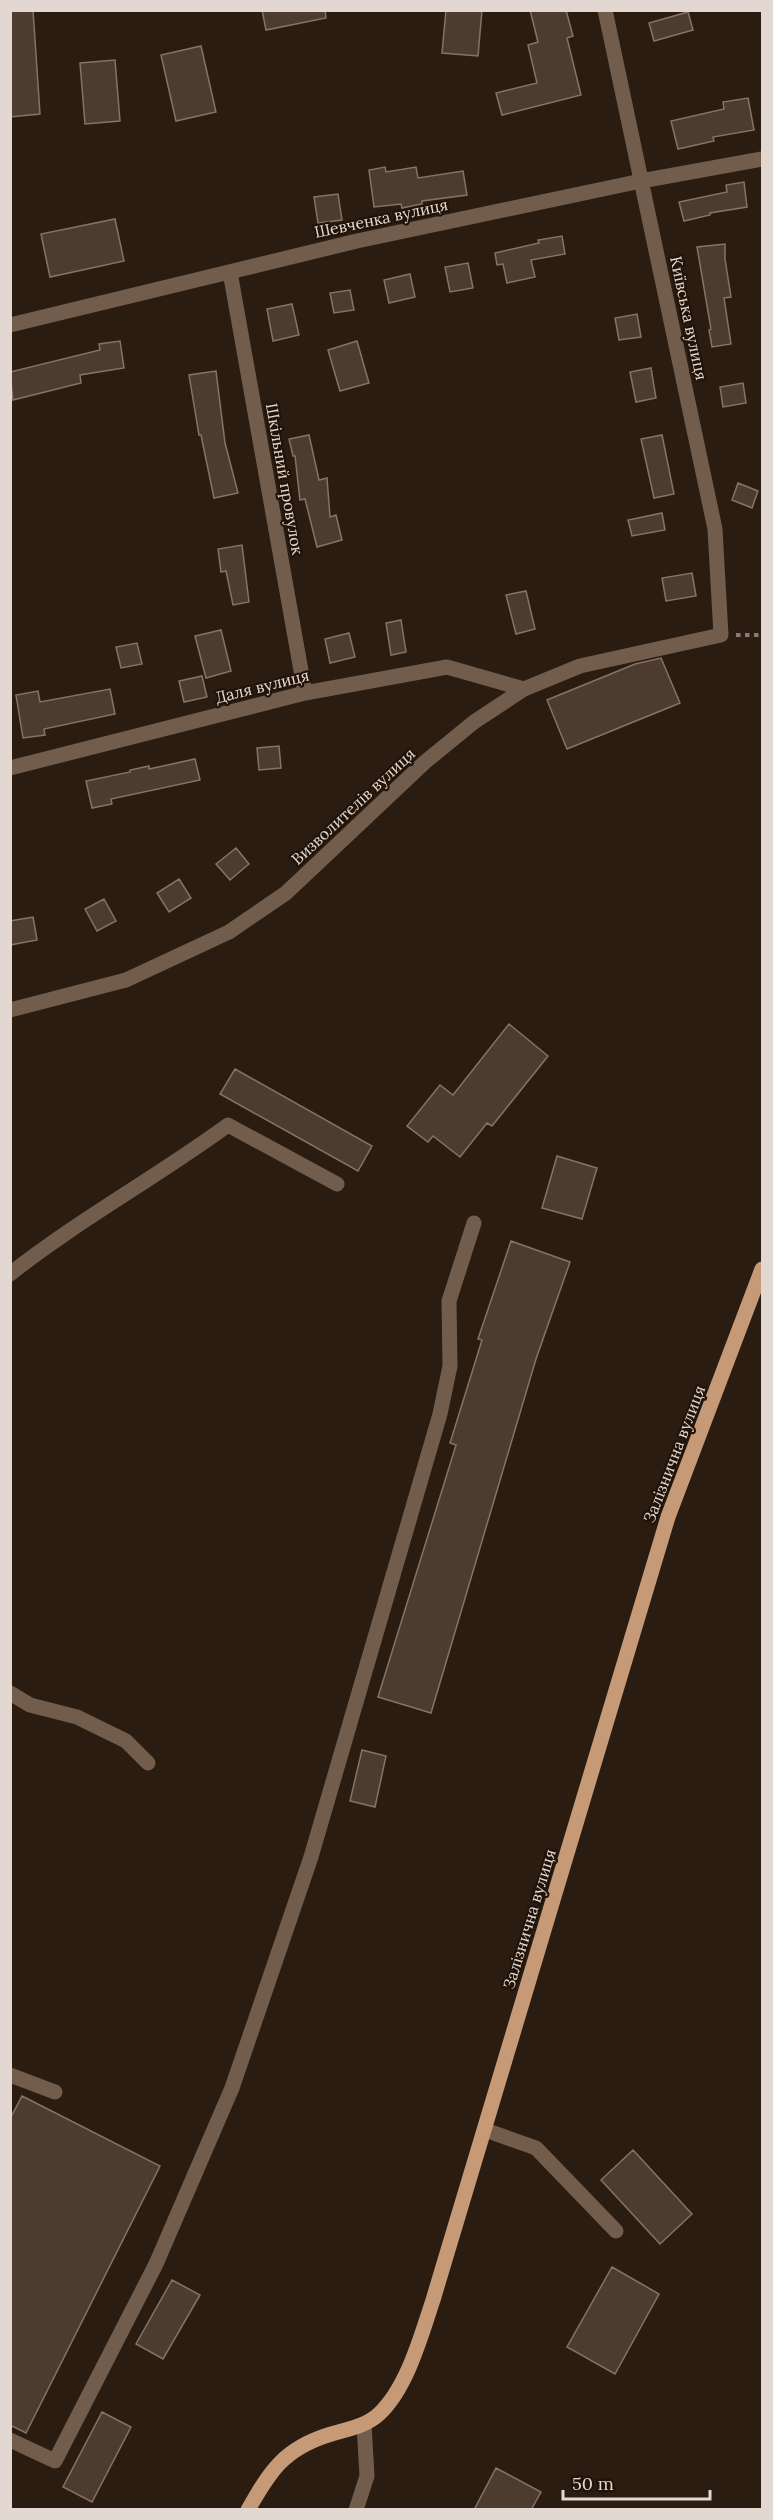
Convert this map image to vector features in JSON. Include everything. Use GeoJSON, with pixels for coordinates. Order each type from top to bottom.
{"type":"FeatureCollection","features":[{"type":"Feature","properties":{"kind":"main road","name":"Залізнична вулиця"},"geometry":{"type":"LineString","coordinates":[[248,2510],[281,2460],[303,2444],[364,2424],[377,2416],[389,2404],[413,2358],[433,2300],[668,1517],[762,1269]]}},
{"type":"Feature","properties":{"kind":"street","name":"Київська вулиця"},"geometry":{"type":"LineString","coordinates":[[605,10],[715,529],[721,635]]}},
{"type":"Feature","properties":{"kind":"street","name":"Шевченка вулиця"},"geometry":{"type":"LineString","coordinates":[[10,325],[357,241],[641,181],[762,159]]}},
{"type":"Feature","properties":{"kind":"street","name":"Шкільний провулок"},"geometry":{"type":"LineString","coordinates":[[231,272],[305,693]]}},
{"type":"Feature","properties":{"kind":"street","name":"Визволителів вулиця"},"geometry":{"type":"LineString","coordinates":[[10,1010],[126,980],[229,933],[286,892],[425,762],[474,722],[524,689],[580,666],[721,635]]}},
{"type":"Feature","properties":{"kind":"street","name":"Даля вулиця"},"geometry":{"type":"LineString","coordinates":[[10,768],[305,693],[447,668],[524,689]]}},
{"type":"Feature","properties":{"kind":"street"},"geometry":{"type":"LineString","coordinates":[[10,1274],[42,1249],[182,1159],[228,1125],[337,1184]]}},
{"type":"Feature","properties":{"kind":"street"},"geometry":{"type":"LineString","coordinates":[[10,2440],[55,2461],[156,2264],[232,2088],[311,1857],[419,1492],[450,1366],[449,1301],[474,1223]]}},
{"type":"Feature","properties":{"kind":"street"},"geometry":{"type":"LineString","coordinates":[[10,1692],[30,1705],[78,1718],[126,1741],[148,1763]]}},
{"type":"Feature","properties":{"kind":"street"},"geometry":{"type":"LineString","coordinates":[[10,2075],[55,2092]]}},
{"type":"Feature","properties":{"kind":"street"},"geometry":{"type":"LineString","coordinates":[[484,2130],[536,2148],[616,2231]]}},
{"type":"Feature","properties":{"kind":"street"},"geometry":{"type":"LineString","coordinates":[[356,2510],[367,2476],[364,2424]]}},
{"type":"Feature","properties":{"kind":"path"},"geometry":{"type":"LineString","coordinates":[[721,635],[762,635]]}},
{"type":"Feature","properties":{"kind":"building"},"geometry":{"type":"Polygon","coordinates":[[[10,10],[33,10],[40,114],[10,117],[10,10]]]}},
{"type":"Feature","properties":{"kind":"building"},"geometry":{"type":"Polygon","coordinates":[[[262,10],[325,10],[326,18],[266,30],[262,10]]]}},
{"type":"Feature","properties":{"kind":"building"},"geometry":{"type":"Polygon","coordinates":[[[446,10],[482,10],[478,56],[442,53],[446,10]]]}},
{"type":"Feature","properties":{"kind":"building"},"geometry":{"type":"Polygon","coordinates":[[[530,10],[566,10],[573,36],[567,38],[581,95],[502,115],[496,93],[537,83],[528,45],[538,42],[530,10]]]}},
{"type":"Feature","properties":{"kind":"building"},"geometry":{"type":"Polygon","coordinates":[[[688,12],[693,30],[654,41],[649,23],[688,12]]]}},
{"type":"Feature","properties":{"kind":"building"},"geometry":{"type":"Polygon","coordinates":[[[201,46],[216,112],[176,121],[161,55],[201,46]]]}},
{"type":"Feature","properties":{"kind":"building"},"geometry":{"type":"Polygon","coordinates":[[[115,60],[120,121],[85,124],[80,63],[115,60]]]}},
{"type":"Feature","properties":{"kind":"building"},"geometry":{"type":"Polygon","coordinates":[[[748,98],[754,130],[713,137],[714,141],[678,149],[671,121],[724,109],[723,102],[748,98]]]}},
{"type":"Feature","properties":{"kind":"building"},"geometry":{"type":"Polygon","coordinates":[[[385,167],[386,172],[416,167],[418,178],[463,171],[467,195],[422,201],[422,204],[402,208],[401,204],[374,207],[369,170],[385,167]]]}},
{"type":"Feature","properties":{"kind":"building"},"geometry":{"type":"Polygon","coordinates":[[[744,182],[747,207],[710,213],[710,215],[684,221],[679,202],[727,192],[726,185],[744,182]]]}},
{"type":"Feature","properties":{"kind":"building"},"geometry":{"type":"Polygon","coordinates":[[[338,194],[342,220],[318,223],[314,197],[338,194]]]}},
{"type":"Feature","properties":{"kind":"building"},"geometry":{"type":"Polygon","coordinates":[[[115,219],[124,261],[50,277],[41,234],[115,219]]]}},
{"type":"Feature","properties":{"kind":"building"},"geometry":{"type":"Polygon","coordinates":[[[562,236],[565,254],[531,260],[535,277],[507,283],[503,264],[497,265],[495,253],[539,243],[538,240],[562,236]]]}},
{"type":"Feature","properties":{"kind":"building"},"geometry":{"type":"Polygon","coordinates":[[[725,244],[731,297],[724,298],[731,344],[712,347],[697,247],[725,244]]]}},
{"type":"Feature","properties":{"kind":"building"},"geometry":{"type":"Polygon","coordinates":[[[468,263],[473,288],[450,292],[445,267],[468,263]]]}},
{"type":"Feature","properties":{"kind":"building"},"geometry":{"type":"Polygon","coordinates":[[[410,274],[415,297],[389,303],[384,280],[410,274]]]}},
{"type":"Feature","properties":{"kind":"building"},"geometry":{"type":"Polygon","coordinates":[[[350,290],[354,310],[334,313],[330,293],[350,290]]]}},
{"type":"Feature","properties":{"kind":"building"},"geometry":{"type":"Polygon","coordinates":[[[292,304],[299,335],[273,341],[267,309],[292,304]]]}},
{"type":"Feature","properties":{"kind":"building"},"geometry":{"type":"Polygon","coordinates":[[[637,314],[641,337],[619,340],[615,318],[637,314]]]}},
{"type":"Feature","properties":{"kind":"building"},"geometry":{"type":"Polygon","coordinates":[[[120,341],[124,368],[80,375],[81,383],[13,400],[10,372],[100,350],[99,344],[120,341]]]}},
{"type":"Feature","properties":{"kind":"building"},"geometry":{"type":"Polygon","coordinates":[[[357,341],[369,383],[340,391],[328,350],[357,341]]]}},
{"type":"Feature","properties":{"kind":"building"},"geometry":{"type":"Polygon","coordinates":[[[651,368],[656,398],[636,402],[630,372],[651,368]]]}},
{"type":"Feature","properties":{"kind":"building"},"geometry":{"type":"Polygon","coordinates":[[[216,371],[225,443],[238,493],[214,498],[201,435],[199,435],[189,375],[216,371]]]}},
{"type":"Feature","properties":{"kind":"building"},"geometry":{"type":"Polygon","coordinates":[[[743,383],[746,403],[723,407],[720,387],[743,383]]]}},
{"type":"Feature","properties":{"kind":"building"},"geometry":{"type":"Polygon","coordinates":[[[309,435],[319,480],[327,478],[330,517],[336,515],[342,540],[317,547],[305,499],[300,500],[295,456],[293,456],[289,439],[309,435]]]}},
{"type":"Feature","properties":{"kind":"building"},"geometry":{"type":"Polygon","coordinates":[[[662,435],[674,494],[654,498],[641,439],[662,435]]]}},
{"type":"Feature","properties":{"kind":"building"},"geometry":{"type":"Polygon","coordinates":[[[738,483],[758,491],[752,508],[732,500],[738,483]]]}},
{"type":"Feature","properties":{"kind":"building"},"geometry":{"type":"Polygon","coordinates":[[[662,513],[665,530],[632,536],[628,520],[662,513]]]}},
{"type":"Feature","properties":{"kind":"building"},"geometry":{"type":"Polygon","coordinates":[[[242,545],[249,602],[233,605],[226,571],[221,572],[218,549],[242,545]]]}},
{"type":"Feature","properties":{"kind":"building"},"geometry":{"type":"Polygon","coordinates":[[[692,573],[696,596],[666,601],[662,578],[692,573]]]}},
{"type":"Feature","properties":{"kind":"building"},"geometry":{"type":"Polygon","coordinates":[[[526,591],[535,629],[516,634],[506,595],[526,591]]]}},
{"type":"Feature","properties":{"kind":"building"},"geometry":{"type":"Polygon","coordinates":[[[401,620],[406,652],[391,655],[386,623],[401,620]]]}},
{"type":"Feature","properties":{"kind":"building"},"geometry":{"type":"Polygon","coordinates":[[[221,630],[231,671],[206,678],[195,636],[221,630]]]}},
{"type":"Feature","properties":{"kind":"building"},"geometry":{"type":"Polygon","coordinates":[[[349,633],[355,657],[330,663],[325,639],[349,633]]]}},
{"type":"Feature","properties":{"kind":"building"},"geometry":{"type":"Polygon","coordinates":[[[137,643],[142,664],[121,668],[116,647],[137,643]]]}},
{"type":"Feature","properties":{"kind":"building"},"geometry":{"type":"Polygon","coordinates":[[[661,658],[680,703],[567,749],[547,700],[635,664],[661,658]]]}},
{"type":"Feature","properties":{"kind":"building"},"geometry":{"type":"Polygon","coordinates":[[[202,676],[207,697],[184,702],[179,681],[202,676]]]}},
{"type":"Feature","properties":{"kind":"building"},"geometry":{"type":"Polygon","coordinates":[[[110,689],[115,714],[44,729],[45,735],[23,738],[16,695],[38,691],[40,702],[110,689]]]}},
{"type":"Feature","properties":{"kind":"building"},"geometry":{"type":"Polygon","coordinates":[[[279,746],[281,768],[259,770],[257,748],[279,746]]]}},
{"type":"Feature","properties":{"kind":"building"},"geometry":{"type":"Polygon","coordinates":[[[195,759],[200,780],[111,799],[112,804],[92,808],[86,781],[149,766],[149,769],[195,759]]]}},
{"type":"Feature","properties":{"kind":"building"},"geometry":{"type":"Polygon","coordinates":[[[236,848],[249,864],[230,880],[216,864],[236,848]]]}},
{"type":"Feature","properties":{"kind":"building"},"geometry":{"type":"Polygon","coordinates":[[[179,879],[191,898],[169,912],[157,893],[179,879]]]}},
{"type":"Feature","properties":{"kind":"building"},"geometry":{"type":"Polygon","coordinates":[[[104,899],[116,921],[97,931],[85,909],[104,899]]]}},
{"type":"Feature","properties":{"kind":"building"},"geometry":{"type":"Polygon","coordinates":[[[33,917],[37,940],[10,945],[10,921],[33,917]]]}},
{"type":"Feature","properties":{"kind":"building"},"geometry":{"type":"Polygon","coordinates":[[[509,1024],[548,1056],[492,1126],[487,1123],[460,1157],[433,1136],[428,1142],[407,1126],[440,1085],[453,1095],[509,1024]]]}},
{"type":"Feature","properties":{"kind":"building"},"geometry":{"type":"Polygon","coordinates":[[[235,1069],[372,1146],[358,1171],[220,1094],[235,1069]]]}},
{"type":"Feature","properties":{"kind":"building"},"geometry":{"type":"Polygon","coordinates":[[[557,1156],[597,1168],[582,1219],[542,1208],[557,1156]]]}},
{"type":"Feature","properties":{"kind":"building"},"geometry":{"type":"Polygon","coordinates":[[[511,1241],[570,1262],[536,1359],[431,1713],[378,1697],[456,1445],[450,1443],[482,1340],[478,1339],[511,1241]]]}},
{"type":"Feature","properties":{"kind":"building"},"geometry":{"type":"Polygon","coordinates":[[[362,1750],[386,1756],[375,1807],[350,1801],[362,1750]]]}},
{"type":"Feature","properties":{"kind":"building"},"geometry":{"type":"Polygon","coordinates":[[[22,2096],[160,2166],[26,2433],[10,2425],[10,2119],[22,2096]]]}},
{"type":"Feature","properties":{"kind":"building"},"geometry":{"type":"Polygon","coordinates":[[[633,2150],[692,2214],[660,2244],[601,2180],[633,2150]]]}},
{"type":"Feature","properties":{"kind":"building"},"geometry":{"type":"Polygon","coordinates":[[[612,2267],[659,2294],[615,2374],[567,2347],[612,2267]]]}},
{"type":"Feature","properties":{"kind":"building"},"geometry":{"type":"Polygon","coordinates":[[[172,2280],[200,2295],[163,2359],[136,2344],[172,2280]]]}},
{"type":"Feature","properties":{"kind":"building"},"geometry":{"type":"Polygon","coordinates":[[[102,2412],[131,2427],[92,2502],[63,2487],[102,2412]]]}},
{"type":"Feature","properties":{"kind":"building"},"geometry":{"type":"Polygon","coordinates":[[[496,2468],[541,2492],[531,2510],[474,2510],[496,2468]]]}}]}
